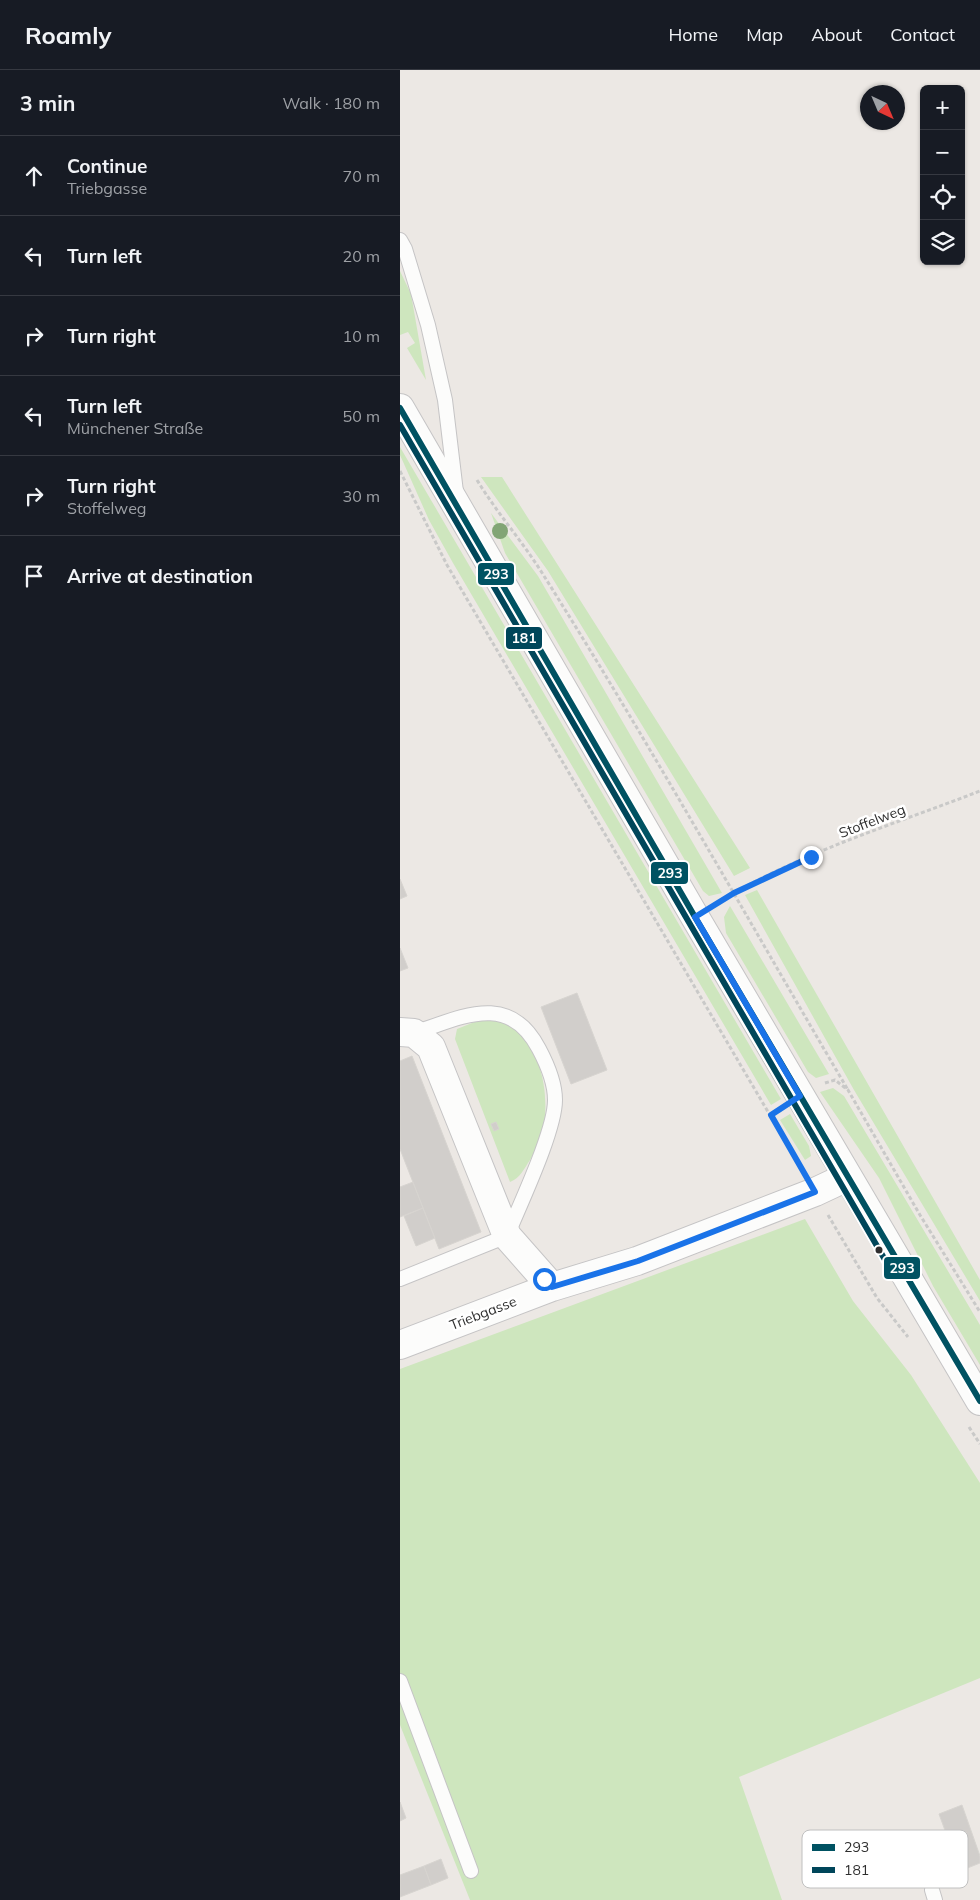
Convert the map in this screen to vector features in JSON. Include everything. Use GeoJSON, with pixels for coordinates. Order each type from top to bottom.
{"type":"FeatureCollection","features":[{"type":"Feature","properties":{"kind":"main road"},"geometry":{"type":"LineString","coordinates":[[400,408],[847,1177],[972,1410]]}},
{"type":"Feature","properties":{"kind":"main road"},"geometry":{"type":"LineString","coordinates":[[407,1033],[431,1047],[507,1236],[552,1287]]}},
{"type":"Feature","properties":{"kind":"main road","name":"Triebgasse"},"geometry":{"type":"LineString","coordinates":[[400,1345],[552,1287],[638,1261],[815,1192],[847,1177]]}},
{"type":"Feature","properties":{"kind":"lane"},"geometry":{"type":"LineString","coordinates":[[400,240],[405,249],[428,325],[445,400],[458,507]]}},
{"type":"Feature","properties":{"kind":"lane"},"geometry":{"type":"LineString","coordinates":[[400,1279],[507,1236],[550,1127],[555,1101],[552,1082],[544,1058],[533,1038],[520,1023],[499,1012],[476,1014],[407,1033]]}},
{"type":"Feature","properties":{"kind":"lane"},"geometry":{"type":"LineString","coordinates":[[400,1681],[471,1871]]}},
{"type":"Feature","properties":{"kind":"path"},"geometry":{"type":"LineString","coordinates":[[400,472],[447,565],[877,1298],[911,1341]]}},
{"type":"Feature","properties":{"kind":"path"},"geometry":{"type":"LineString","coordinates":[[473,473],[492,504],[543,574],[734,893],[920,1215],[980,1312]]}},
{"type":"Feature","properties":{"kind":"path","name":"Stoffelweg"},"geometry":{"type":"LineString","coordinates":[[695,917],[734,893],[811,857],[980,791]]}},
{"type":"Feature","properties":{"kind":"path"},"geometry":{"type":"LineString","coordinates":[[771,1115],[822,1083],[835,1080],[848,1090]]}},
{"type":"Feature","properties":{"kind":"path"},"geometry":{"type":"LineString","coordinates":[[972,1410],[980,1444]]}},
{"type":"Feature","properties":{"kind":"green space"},"geometry":{"type":"Polygon","coordinates":[[[400,271],[411,294],[426,380],[407,348],[415,343],[408,332],[400,335],[400,271]]]}},
{"type":"Feature","properties":{"kind":"green space"},"geometry":{"type":"Polygon","coordinates":[[[400,447],[781,1099],[771,1105],[453,563],[429,520],[400,455],[400,447]]]}},
{"type":"Feature","properties":{"kind":"green space"},"geometry":{"type":"Polygon","coordinates":[[[481,477],[502,477],[750,868],[734,876],[548,571],[481,477]]]}},
{"type":"Feature","properties":{"kind":"green space"},"geometry":{"type":"Polygon","coordinates":[[[491,513],[538,576],[722,893],[709,896],[703,891],[505,553],[491,513]]]}},
{"type":"Feature","properties":{"kind":"green space"},"geometry":{"type":"Polygon","coordinates":[[[757,890],[980,1280],[980,1301],[854,1090],[745,895],[757,890]]]}},
{"type":"Feature","properties":{"kind":"green space"},"geometry":{"type":"Polygon","coordinates":[[[730,906],[829,1074],[816,1078],[808,1072],[726,933],[724,917],[730,906]]]}},
{"type":"Feature","properties":{"kind":"green space"},"geometry":{"type":"Polygon","coordinates":[[[497,1020],[514,1028],[531,1047],[537,1059],[544,1085],[545,1112],[542,1133],[524,1170],[510,1182],[455,1039],[457,1029],[477,1021],[497,1020]]]}},
{"type":"Feature","properties":{"kind":"green space"},"geometry":{"type":"Polygon","coordinates":[[[833,1088],[844,1096],[980,1325],[980,1365],[933,1286],[879,1178],[820,1092],[833,1088]]]}},
{"type":"Feature","properties":{"kind":"green space"},"geometry":{"type":"Polygon","coordinates":[[[790,1114],[809,1146],[811,1156],[805,1160],[780,1120],[790,1114]]]}},
{"type":"Feature","properties":{"kind":"green space"},"geometry":{"type":"Polygon","coordinates":[[[805,1219],[853,1301],[911,1375],[980,1483],[980,1678],[739,1777],[782,1900],[470,1900],[400,1725],[400,1369],[805,1219]]]}},
{"type":"Feature","properties":{"kind":"building"},"geometry":{"type":"Polygon","coordinates":[[[400,879],[407,896],[400,899],[400,879]]]}},
{"type":"Feature","properties":{"kind":"building"},"geometry":{"type":"Polygon","coordinates":[[[400,948],[408,968],[400,971],[400,948]]]}},
{"type":"Feature","properties":{"kind":"building"},"geometry":{"type":"Polygon","coordinates":[[[577,993],[607,1070],[571,1084],[541,1007],[577,993]]]}},
{"type":"Feature","properties":{"kind":"building"},"geometry":{"type":"Polygon","coordinates":[[[412,1056],[481,1232],[439,1249],[400,1149],[400,1061],[412,1056]]]}},
{"type":"Feature","properties":{"kind":"building"},"geometry":{"type":"Polygon","coordinates":[[[496,1122],[499,1129],[494,1131],[491,1124],[496,1122]]]}},
{"type":"Feature","properties":{"kind":"building"},"geometry":{"type":"Polygon","coordinates":[[[413,1182],[423,1208],[400,1217],[400,1187],[413,1182]]]}},
{"type":"Feature","properties":{"kind":"building"},"geometry":{"type":"Polygon","coordinates":[[[423,1208],[435,1238],[416,1246],[404,1216],[423,1208]]]}},
{"type":"Feature","properties":{"kind":"building"},"geometry":{"type":"Polygon","coordinates":[[[400,1802],[406,1818],[400,1821],[400,1802]]]}},
{"type":"Feature","properties":{"kind":"building"},"geometry":{"type":"Polygon","coordinates":[[[962,1805],[980,1856],[980,1863],[968,1868],[968,1830],[945,1830],[939,1814],[962,1805]]]}},
{"type":"Feature","properties":{"kind":"building"},"geometry":{"type":"Polygon","coordinates":[[[441,1859],[448,1878],[431,1885],[424,1866],[441,1859]]]}},
{"type":"Feature","properties":{"kind":"building"},"geometry":{"type":"Polygon","coordinates":[[[424,1866],[431,1885],[400,1897],[400,1875],[424,1866]]]}},
{"type":"Feature","properties":{"kind":"transit line","name":"293"},"geometry":{"type":"LineString","coordinates":[[400,408],[695,917],[980,1401]]}},
{"type":"Feature","properties":{"kind":"transit line","name":"181"},"geometry":{"type":"LineString","coordinates":[[400,425],[895,1277]]}},
{"type":"Feature","properties":{"kind":"route"},"geometry":{"type":"LineString","coordinates":[[544,1279],[552,1287],[638,1261],[815,1192],[771,1115],[800,1096],[695,917],[734,893],[811,857]]}}]}
